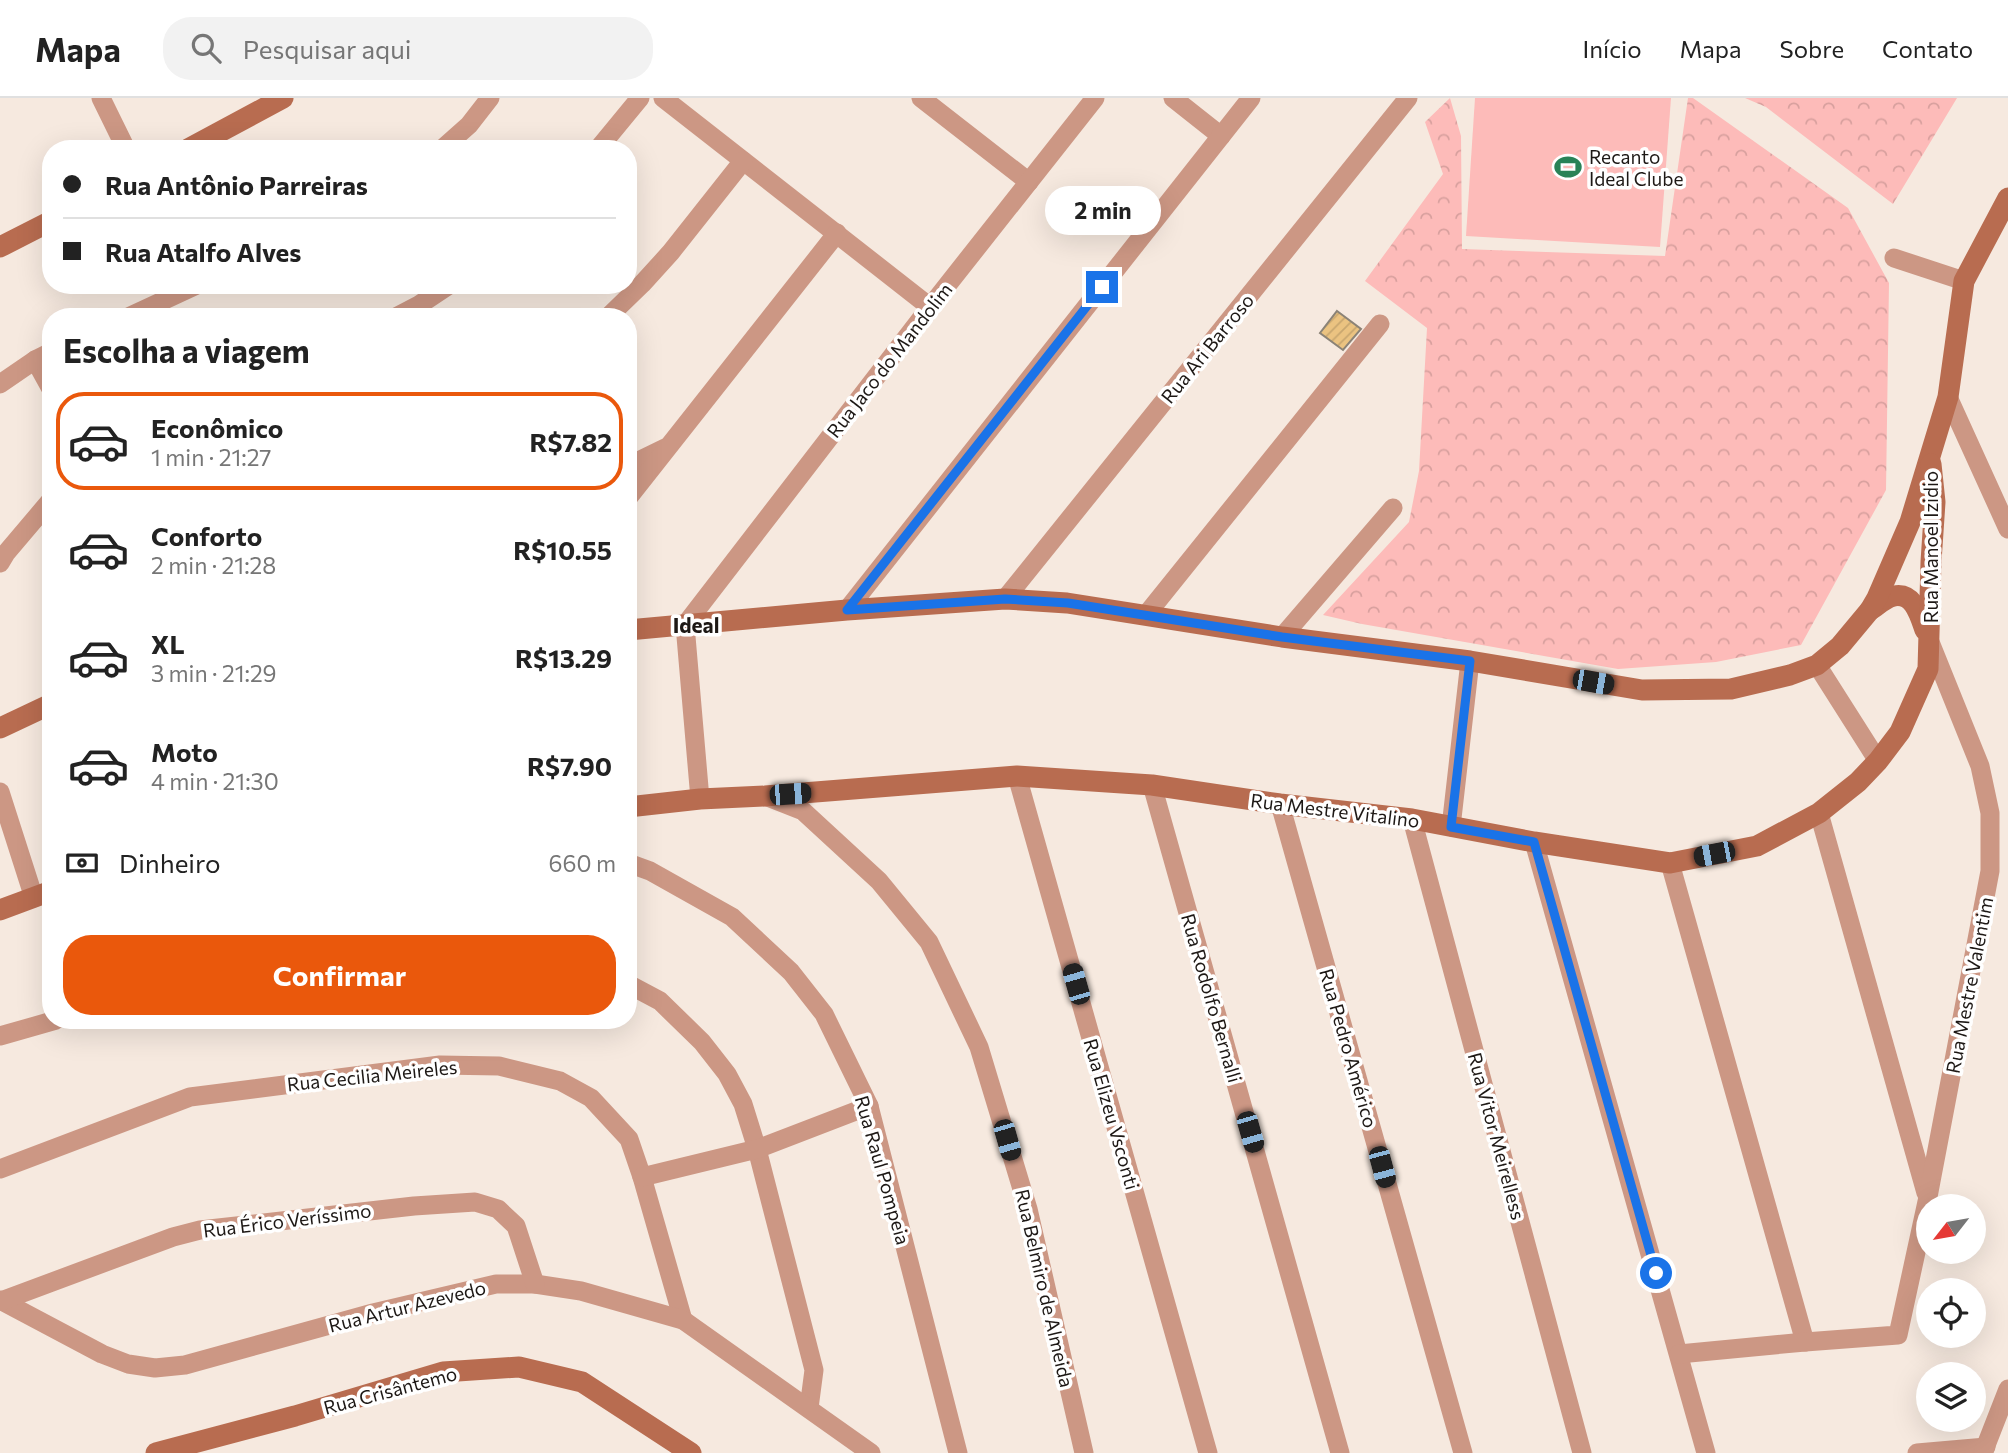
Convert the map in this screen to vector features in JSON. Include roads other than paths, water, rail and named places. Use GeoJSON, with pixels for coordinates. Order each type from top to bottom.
{"type":"FeatureCollection","features":[{"type":"Feature","properties":{"kind":"street"},"geometry":{"type":"LineString","coordinates":[[101,98],[122,140]]}},
{"type":"Feature","properties":{"kind":"street"},"geometry":{"type":"LineString","coordinates":[[205,140],[283,98]]}},
{"type":"Feature","properties":{"kind":"street"},"geometry":{"type":"LineString","coordinates":[[452,140],[490,98]]}},
{"type":"Feature","properties":{"kind":"street"},"geometry":{"type":"LineString","coordinates":[[605,140],[640,98]]}},
{"type":"Feature","properties":{"kind":"street"},"geometry":{"type":"LineString","coordinates":[[663,98],[930,307]]}},
{"type":"Feature","properties":{"kind":"street"},"geometry":{"type":"LineString","coordinates":[[922,98],[1029,182]]}},
{"type":"Feature","properties":{"kind":"street","name":"Rua Jaco do Mandolim"},"geometry":{"type":"LineString","coordinates":[[685,625],[1095,98]]}},
{"type":"Feature","properties":{"kind":"street"},"geometry":{"type":"LineString","coordinates":[[1173,98],[1221,136]]}},
{"type":"Feature","properties":{"kind":"street"},"geometry":{"type":"LineString","coordinates":[[847,610],[1251,98]]}},
{"type":"Feature","properties":{"kind":"street","name":"Rua Ari Barroso"},"geometry":{"type":"LineString","coordinates":[[1005,599],[1408,98]]}},
{"type":"Feature","properties":{"kind":"street"},"geometry":{"type":"LineString","coordinates":[[637,289],[671,252],[743,160]]}},
{"type":"Feature","properties":{"kind":"street","name":"Rua Manoel Izidio"},"geometry":{"type":"LineString","coordinates":[[637,629],[1005,599],[1068,603],[1282,637],[1470,661],[1642,690],[1731,689],[1790,675],[1817,665],[1840,646],[1870,610],[1910,522],[1948,397],[1964,281],[2008,198]]}},
{"type":"Feature","properties":{"kind":"street"},"geometry":{"type":"LineString","coordinates":[[0,247],[42,226]]}},
{"type":"Feature","properties":{"kind":"street"},"geometry":{"type":"LineString","coordinates":[[637,487],[837,233]]}},
{"type":"Feature","properties":{"kind":"street"},"geometry":{"type":"LineString","coordinates":[[1894,258],[1964,281]]}},
{"type":"Feature","properties":{"kind":"street"},"geometry":{"type":"LineString","coordinates":[[147,308],[177,294]]}},
{"type":"Feature","properties":{"kind":"street"},"geometry":{"type":"LineString","coordinates":[[413,308],[436,294]]}},
{"type":"Feature","properties":{"kind":"street"},"geometry":{"type":"LineString","coordinates":[[617,308],[632,294]]}},
{"type":"Feature","properties":{"kind":"street"},"geometry":{"type":"LineString","coordinates":[[1146,615],[1380,324]]}},
{"type":"Feature","properties":{"kind":"street"},"geometry":{"type":"LineString","coordinates":[[0,384],[42,357]]}},
{"type":"Feature","properties":{"kind":"street"},"geometry":{"type":"LineString","coordinates":[[1948,397],[2008,529]]}},
{"type":"Feature","properties":{"kind":"street"},"geometry":{"type":"LineString","coordinates":[[637,462],[670,445]]}},
{"type":"Feature","properties":{"kind":"street","name":"Rua Manoel Izidio"},"geometry":{"type":"LineString","coordinates":[[1930,452],[1935,502],[1930,642]]}},
{"type":"Feature","properties":{"kind":"street"},"geometry":{"type":"LineString","coordinates":[[1282,637],[1393,508]]}},
{"type":"Feature","properties":{"kind":"street"},"geometry":{"type":"LineString","coordinates":[[0,563],[42,510]]}},
{"type":"Feature","properties":{"kind":"street"},"geometry":{"type":"LineString","coordinates":[[1895,554],[1914,564],[1931,562]]}},
{"type":"Feature","properties":{"kind":"street"},"geometry":{"type":"LineString","coordinates":[[1870,610],[1893,596],[1905,596],[1917,606],[1930,642]]}},
{"type":"Feature","properties":{"kind":"street"},"geometry":{"type":"LineString","coordinates":[[685,625],[700,799]]}},
{"type":"Feature","properties":{"kind":"street","name":"Rua Mestre Vitalino"},"geometry":{"type":"LineString","coordinates":[[637,806],[1017,776],[1152,785],[1280,804],[1412,819],[1534,842],[1670,863],[1757,846],[1819,813],[1858,782],[1900,732],[1928,668],[1930,642]]}},
{"type":"Feature","properties":{"kind":"street","name":"Rua Mestre Valentim"},"geometry":{"type":"LineString","coordinates":[[1929,1194],[1990,871],[1990,813],[1980,766],[1930,642]]}},
{"type":"Feature","properties":{"kind":"street"},"geometry":{"type":"LineString","coordinates":[[1451,827],[1470,661]]}},
{"type":"Feature","properties":{"kind":"street"},"geometry":{"type":"LineString","coordinates":[[1817,665],[1878,761]]}},
{"type":"Feature","properties":{"kind":"street"},"geometry":{"type":"LineString","coordinates":[[0,728],[42,708]]}},
{"type":"Feature","properties":{"kind":"street","name":"Rua Elizeu Vsconti"},"geometry":{"type":"LineString","coordinates":[[1017,776],[1208,1453]]}},
{"type":"Feature","properties":{"kind":"street","name":"Rua Rodolfo Bernalli"},"geometry":{"type":"LineString","coordinates":[[1152,785],[1340,1453]]}},
{"type":"Feature","properties":{"kind":"street"},"geometry":{"type":"LineString","coordinates":[[0,792],[42,894],[0,910]]}},
{"type":"Feature","properties":{"kind":"street","name":"Rua Belmiro de Almeida"},"geometry":{"type":"LineString","coordinates":[[765,796],[803,811],[879,881],[929,942],[979,1047],[1027,1209],[1084,1453]]}},
{"type":"Feature","properties":{"kind":"street","name":"Rua Pedro Américo"},"geometry":{"type":"LineString","coordinates":[[1280,804],[1463,1453]]}},
{"type":"Feature","properties":{"kind":"street"},"geometry":{"type":"LineString","coordinates":[[1819,813],[1927,1194]]}},
{"type":"Feature","properties":{"kind":"street","name":"Rua Vitor Meirelless"},"geometry":{"type":"LineString","coordinates":[[1412,819],[1582,1453]]}},
{"type":"Feature","properties":{"kind":"street"},"geometry":{"type":"LineString","coordinates":[[1534,842],[1706,1453]]}},
{"type":"Feature","properties":{"kind":"street"},"geometry":{"type":"LineString","coordinates":[[1670,863],[1805,1342],[1679,1354]]}},
{"type":"Feature","properties":{"kind":"street","name":"Rua Raul Pompeia"},"geometry":{"type":"LineString","coordinates":[[637,866],[732,917],[791,972],[824,1014],[869,1106],[958,1453]]}},
{"type":"Feature","properties":{"kind":"street"},"geometry":{"type":"LineString","coordinates":[[637,989],[660,1001],[702,1042],[727,1074],[743,1104],[814,1370],[809,1408]]}},
{"type":"Feature","properties":{"kind":"street"},"geometry":{"type":"LineString","coordinates":[[0,1036],[42,1024]]}},
{"type":"Feature","properties":{"kind":"street","name":"Rua Cecilia Meireles"},"geometry":{"type":"LineString","coordinates":[[0,1169],[190,1097],[440,1065],[499,1066],[560,1081],[591,1098],[629,1139],[683,1320]]}},
{"type":"Feature","properties":{"kind":"street"},"geometry":{"type":"LineString","coordinates":[[642,1177],[757,1149],[869,1106]]}},
{"type":"Feature","properties":{"kind":"street","name":"Rua Érico Veríssimo"},"geometry":{"type":"LineString","coordinates":[[0,1301],[173,1237],[200,1230],[414,1206],[475,1202],[498,1209],[516,1226],[535,1284]]}},
{"type":"Feature","properties":{"kind":"street","name":"Rua Mestre Valentim"},"geometry":{"type":"LineString","coordinates":[[1805,1342],[1898,1335],[1916,1252]]}},
{"type":"Feature","properties":{"kind":"street","name":"Rua Artur Azevedo"},"geometry":{"type":"LineString","coordinates":[[0,1301],[102,1354],[128,1364],[155,1368],[185,1366],[373,1313],[496,1284],[535,1284],[581,1291],[683,1320],[872,1453]]}},
{"type":"Feature","properties":{"kind":"street","name":"Rua Crisântemo"},"geometry":{"type":"LineString","coordinates":[[156,1453],[295,1416],[443,1372],[519,1367],[582,1382],[668,1447],[691,1453]]}},
{"type":"Feature","properties":{"kind":"street"},"geometry":{"type":"LineString","coordinates":[[1917,1453],[1984,1450],[2008,1389]]}},
{"type":"Feature","properties":{"kind":"place","name":"Recanto Ideal Clube"},"geometry":{"type":"Point","coordinates":[1568,167]}},
{"type":"Feature","properties":{"kind":"district","name":"Ideal"},"geometry":{"type":"Point","coordinates":[696,624]}}]}
